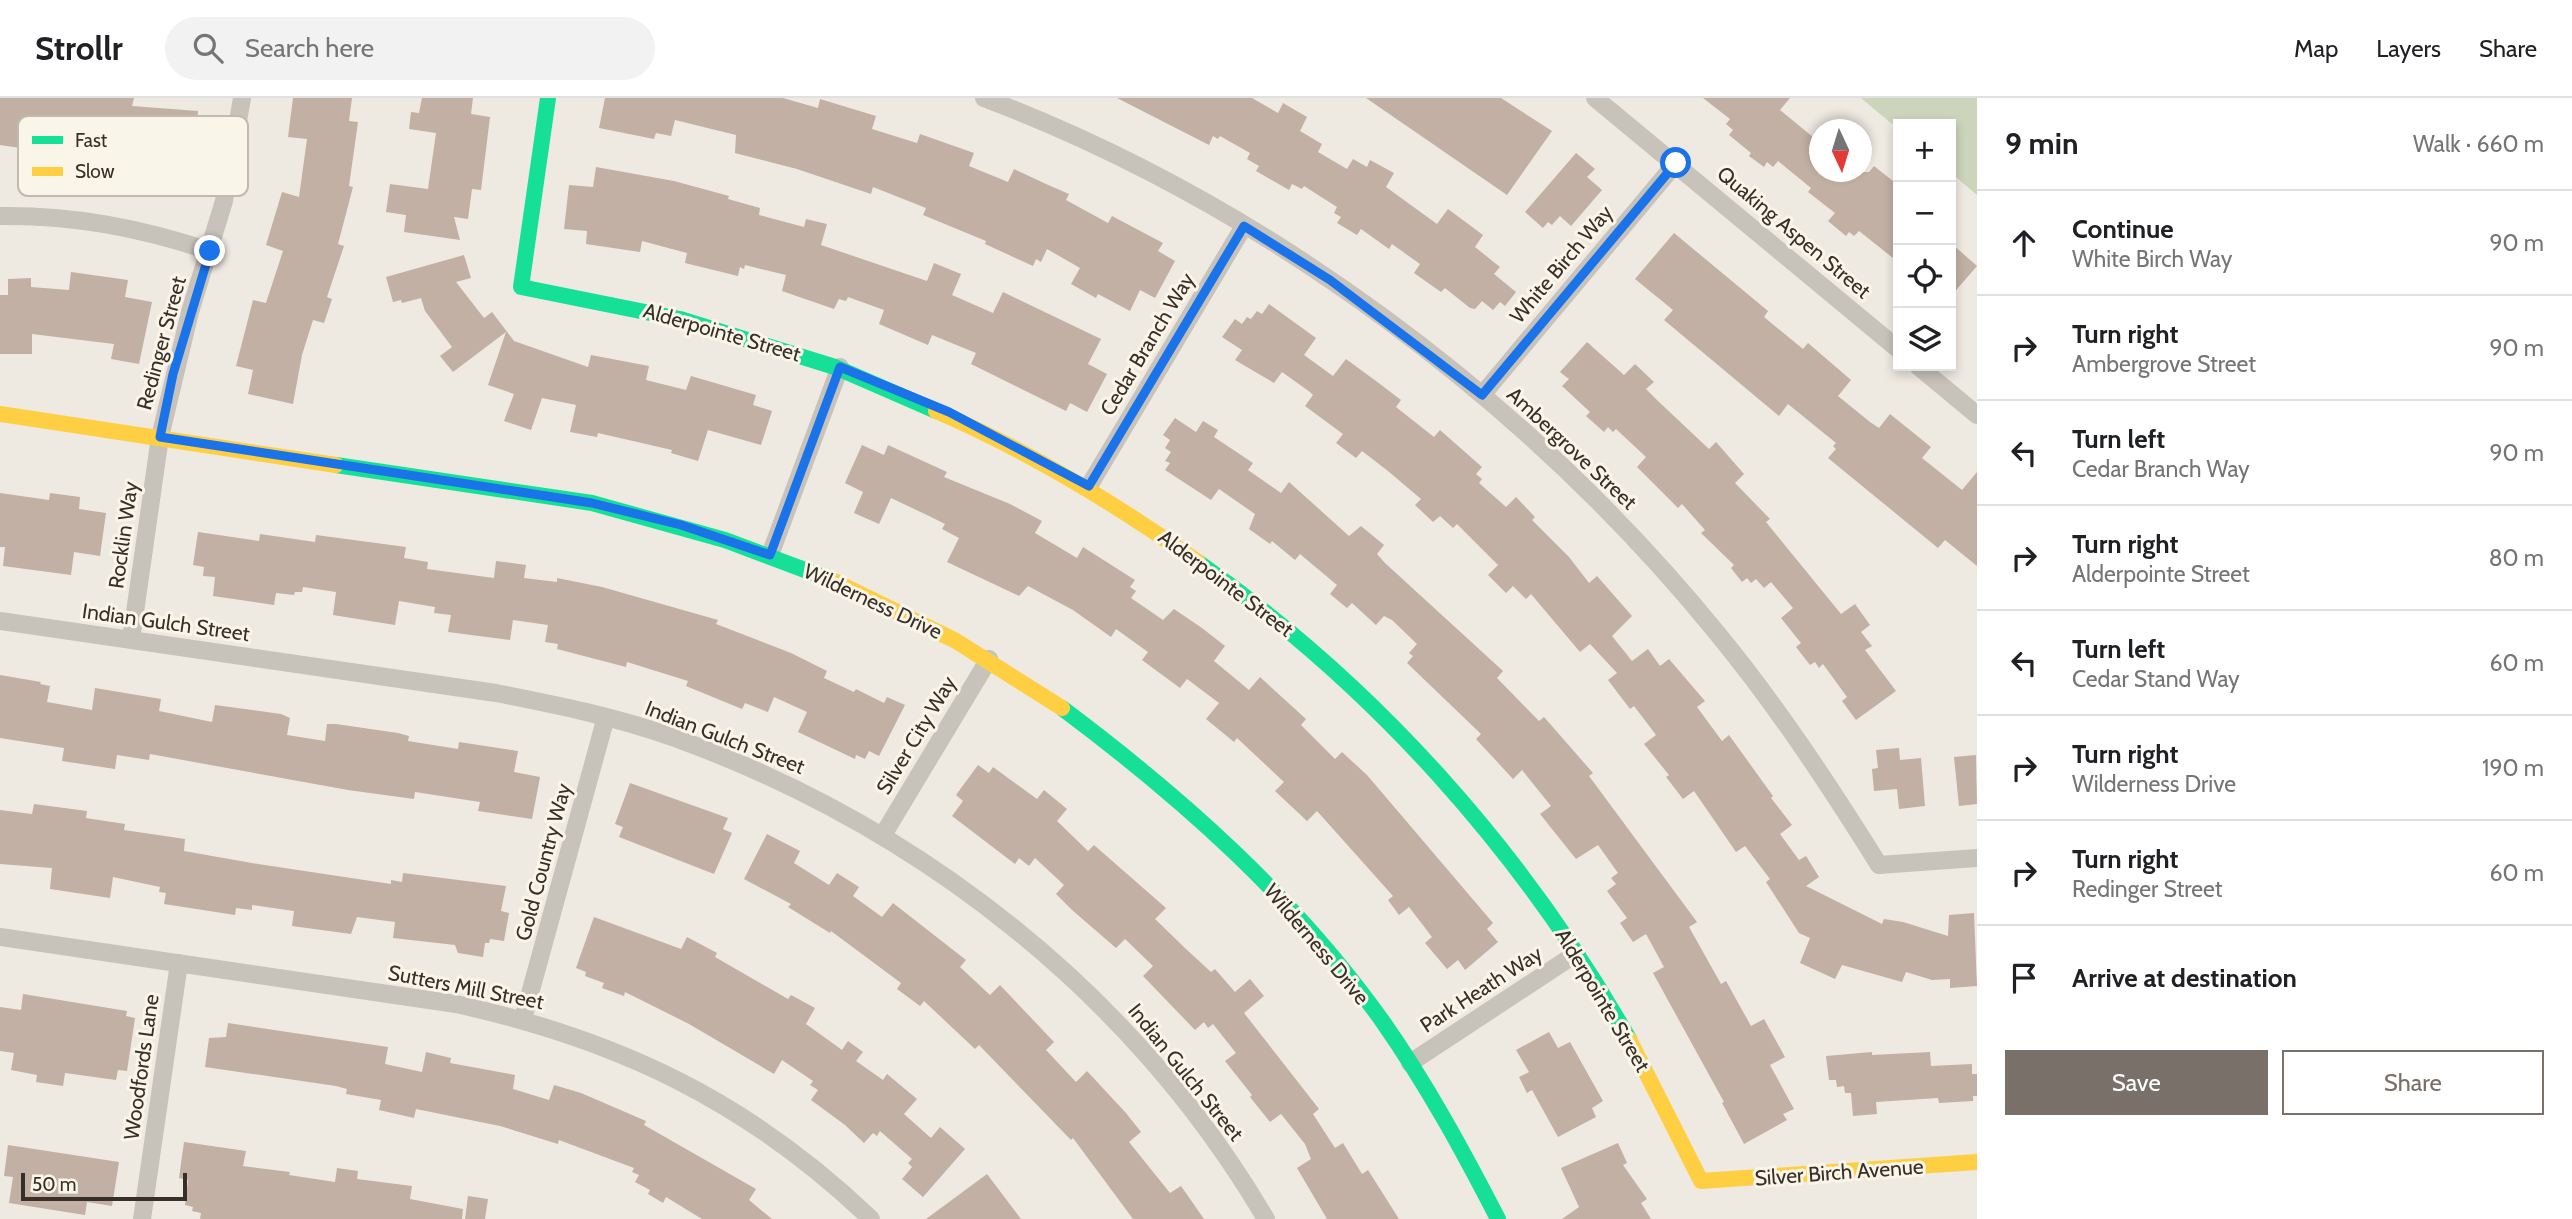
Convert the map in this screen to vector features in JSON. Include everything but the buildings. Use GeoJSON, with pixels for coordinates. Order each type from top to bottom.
{"type":"FeatureCollection","features":[{"type":"Feature","properties":{"kind":"street","name":"Redinger Street"},"geometry":{"type":"LineString","coordinates":[[239,116],[242,98]]}},
{"type":"Feature","properties":{"kind":"street","name":"Alderpointe Street"},"geometry":{"type":"LineString","coordinates":[[548,98],[521,287],[637,308],[739,334],[840,367],[949,412],[1089,486],[1173,540],[1258,603],[1319,654],[1386,718],[1466,805],[1532,888],[1577,953],[1631,1040],[1701,1181]]}},
{"type":"Feature","properties":{"kind":"street","name":"Ambergrove Street"},"geometry":{"type":"LineString","coordinates":[[984,98],[1161,179],[1244,226],[1330,280],[1482,395],[1588,492],[1654,560],[1716,632],[1775,706],[1879,865],[1977,858]]}},
{"type":"Feature","properties":{"kind":"street","name":"Quaking Aspen Street"},"geometry":{"type":"LineString","coordinates":[[1595,98],[1893,345]]}},
{"type":"Feature","properties":{"kind":"street","name":"White Birch Way"},"geometry":{"type":"LineString","coordinates":[[1482,395],[1676,163]]}},
{"type":"Feature","properties":{"kind":"street","name":"Redinger Street"},"geometry":{"type":"LineString","coordinates":[[160,437],[187,324],[225,196]]}},
{"type":"Feature","properties":{"kind":"street"},"geometry":{"type":"LineString","coordinates":[[0,216],[96,221],[154,233],[210,251]]}},
{"type":"Feature","properties":{"kind":"street","name":"Cedar Branch Way"},"geometry":{"type":"LineString","coordinates":[[1089,486],[1244,226]]}},
{"type":"Feature","properties":{"kind":"street"},"geometry":{"type":"LineString","coordinates":[[770,555],[840,367]]}},
{"type":"Feature","properties":{"kind":"street"},"geometry":{"type":"LineString","coordinates":[[1924,371],[1977,415]]}},
{"type":"Feature","properties":{"kind":"street","name":"Wilderness Drive"},"geometry":{"type":"LineString","coordinates":[[0,414],[592,503],[681,525],[770,555],[853,588],[989,659],[1101,734],[1172,792],[1239,854],[1302,920],[1360,992],[1410,1063],[1458,1141],[1498,1219]]}},
{"type":"Feature","properties":{"kind":"street","name":"Rocklin Way"},"geometry":{"type":"LineString","coordinates":[[131,640],[160,437]]}},
{"type":"Feature","properties":{"kind":"street","name":"Indian Gulch Street"},"geometry":{"type":"LineString","coordinates":[[0,621],[496,693],[606,717],[673,737],[798,789],[883,835],[944,874],[1007,921],[1065,971],[1120,1025],[1207,1130],[1266,1219]]}},
{"type":"Feature","properties":{"kind":"street","name":"Silver City Way"},"geometry":{"type":"LineString","coordinates":[[883,835],[989,659]]}},
{"type":"Feature","properties":{"kind":"street","name":"Gold Country Way"},"geometry":{"type":"LineString","coordinates":[[523,1019],[606,717]]}},
{"type":"Feature","properties":{"kind":"street","name":"Sutters Mill Street"},"geometry":{"type":"LineString","coordinates":[[0,937],[456,1004],[523,1019],[614,1050],[701,1092],[794,1152],[871,1219]]}},
{"type":"Feature","properties":{"kind":"street","name":"Park Heath Way"},"geometry":{"type":"LineString","coordinates":[[1410,1063],[1577,953]]}},
{"type":"Feature","properties":{"kind":"street","name":"Woodfords Lane"},"geometry":{"type":"LineString","coordinates":[[142,1219],[179,963]]}},
{"type":"Feature","properties":{"kind":"street","name":"Silver Birch Avenue"},"geometry":{"type":"LineString","coordinates":[[1701,1181],[1977,1162]]}},
{"type":"Feature","properties":{"kind":"green space"},"geometry":{"type":"Polygon","coordinates":[[[1861,98],[1977,98],[1977,195],[1956,177],[1956,119],[1893,119],[1893,125],[1861,98]]]}},
{"type":"Feature","properties":{"kind":"traffic: fast"},"geometry":{"type":"LineString","coordinates":[[548,98],[521,287],[680,319],[835,367],[936,411]]}},
{"type":"Feature","properties":{"kind":"traffic: fast"},"geometry":{"type":"LineString","coordinates":[[336,465],[592,503],[725,540],[834,581]]}},
{"type":"Feature","properties":{"kind":"traffic: fast"},"geometry":{"type":"LineString","coordinates":[[1198,562],[1263,610],[1325,663],[1384,718],[1440,777],[1493,839],[1542,903],[1629,1039]]}},
{"type":"Feature","properties":{"kind":"traffic: fast"},"geometry":{"type":"LineString","coordinates":[[1062,708],[1193,814],[1313,933],[1383,1022],[1415,1070],[1498,1219]]}},
{"type":"Feature","properties":{"kind":"traffic: slow"},"geometry":{"type":"LineString","coordinates":[[936,411],[1005,443],[1071,480],[1198,562]]}},
{"type":"Feature","properties":{"kind":"traffic: slow"},"geometry":{"type":"LineString","coordinates":[[0,414],[336,465]]}},
{"type":"Feature","properties":{"kind":"traffic: slow"},"geometry":{"type":"LineString","coordinates":[[834,581],[956,641],[1062,708]]}},
{"type":"Feature","properties":{"kind":"traffic: slow"},"geometry":{"type":"LineString","coordinates":[[1629,1039],[1701,1181],[1977,1162]]}},
{"type":"Feature","properties":{"kind":"route"},"geometry":{"type":"LineString","coordinates":[[210,251],[173,374],[160,437],[524,490],[592,503],[681,525],[770,555],[840,367],[949,412],[1089,486],[1244,226],[1330,280],[1482,395],[1676,163]]}}]}
